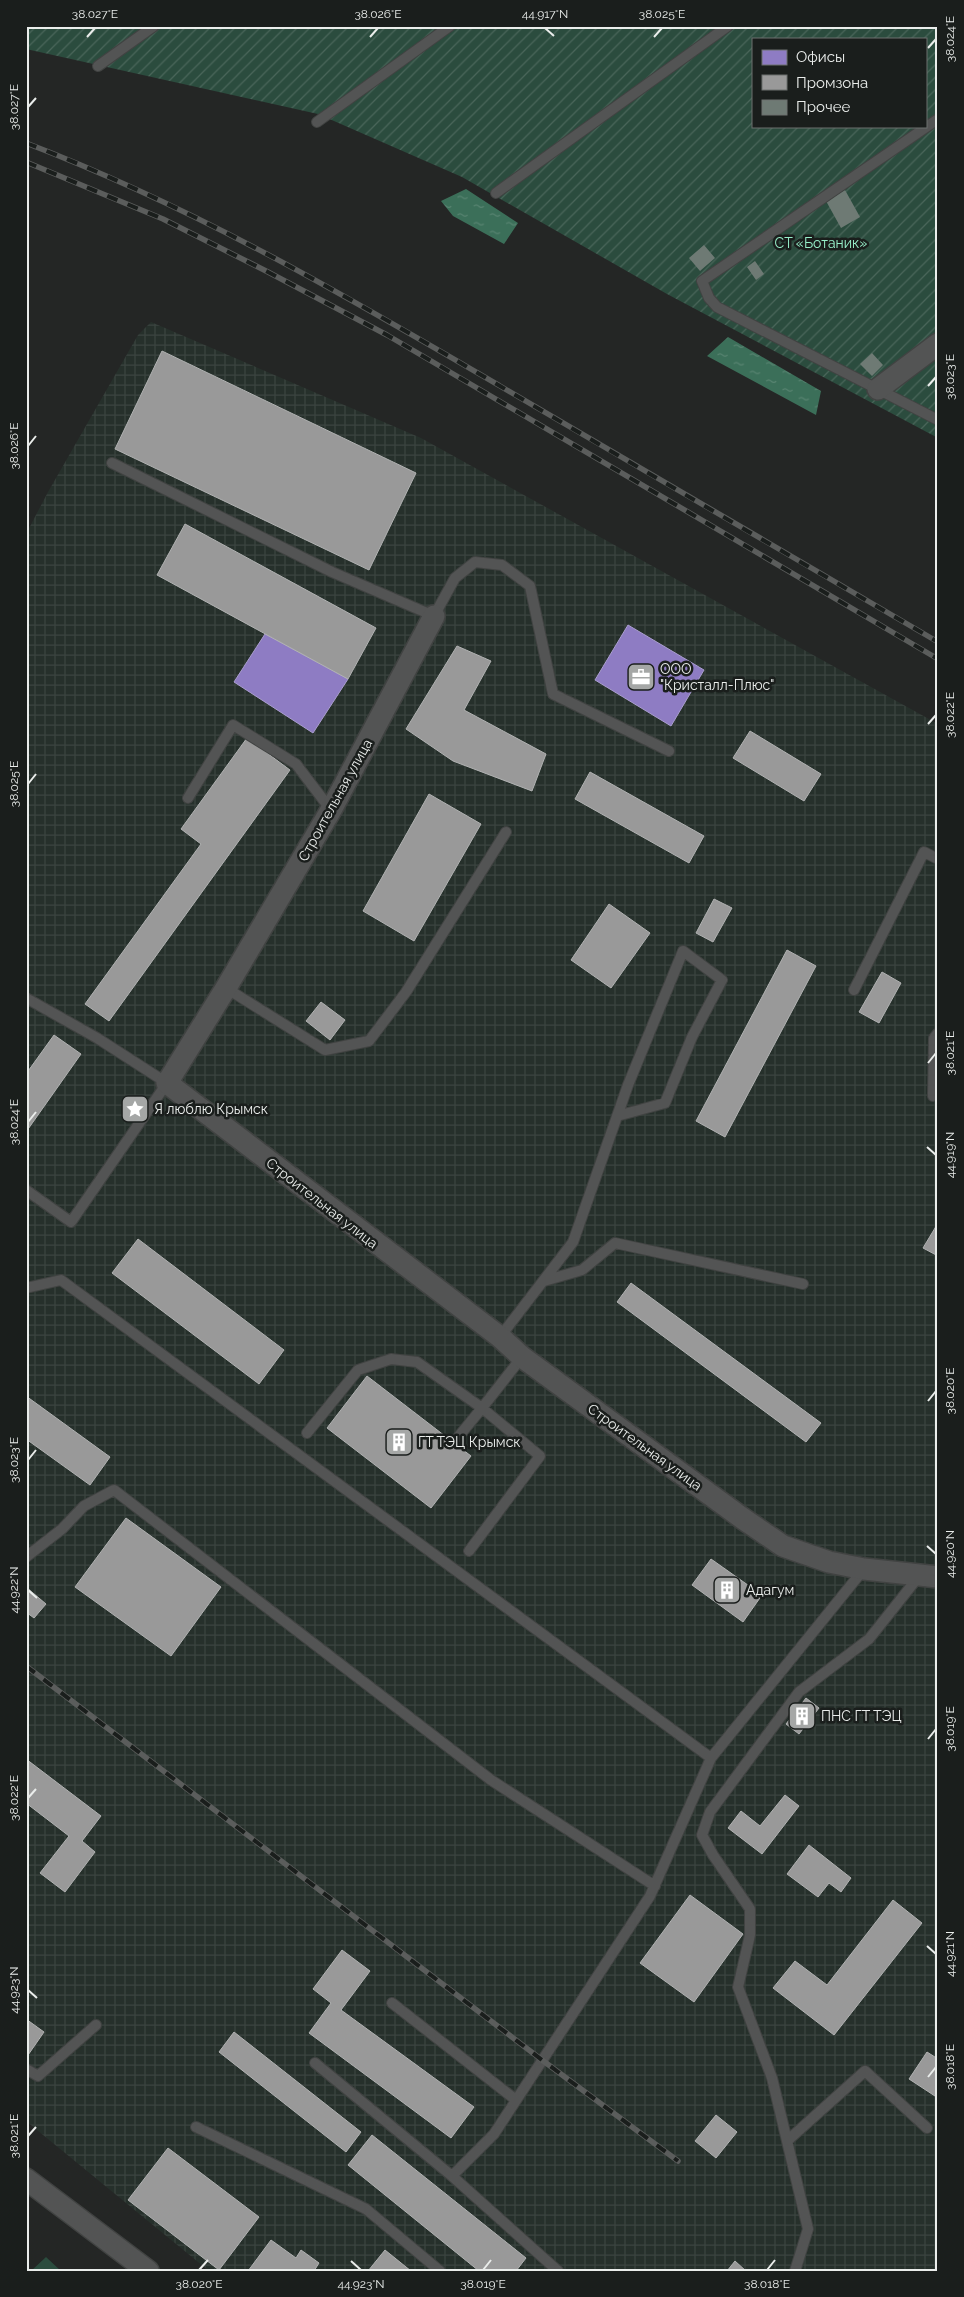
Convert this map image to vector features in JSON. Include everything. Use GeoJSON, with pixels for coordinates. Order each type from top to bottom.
{"type":"FeatureCollection","features":[{"type":"Feature","properties":{"kind":"street"},"geometry":{"type":"LineString","coordinates":[[878,389],[938,344]]}},
{"type":"Feature","properties":{"kind":"street","name":"Строительная улица"},"geometry":{"type":"LineString","coordinates":[[434,616],[330,810],[226,988],[167,1084],[500,1337],[522,1357],[783,1546],[829,1562],[864,1569],[929,1576]]}},
{"type":"Feature","properties":{"kind":"street"},"geometry":{"type":"LineString","coordinates":[[26,2178],[148,2271]]}},
{"type":"Feature","properties":{"kind":"lane"},"geometry":{"type":"LineString","coordinates":[[98,66],[154,26]]}},
{"type":"Feature","properties":{"kind":"lane"},"geometry":{"type":"LineString","coordinates":[[317,122],[450,26]]}},
{"type":"Feature","properties":{"kind":"lane"},"geometry":{"type":"LineString","coordinates":[[496,194],[728,26]]}},
{"type":"Feature","properties":{"kind":"lane"},"geometry":{"type":"LineString","coordinates":[[926,127],[938,119]]}},
{"type":"Feature","properties":{"kind":"lane"},"geometry":{"type":"LineString","coordinates":[[925,128],[702,281],[709,298],[718,307],[938,420]]}},
{"type":"Feature","properties":{"kind":"lane"},"geometry":{"type":"LineString","coordinates":[[112,463],[332,572],[434,616],[455,578],[475,562],[502,565],[530,586],[553,694],[670,751]]}},
{"type":"Feature","properties":{"kind":"lane"},"geometry":{"type":"LineString","coordinates":[[188,798],[233,725],[296,764],[330,810]]}},
{"type":"Feature","properties":{"kind":"lane"},"geometry":{"type":"LineString","coordinates":[[226,988],[325,1050],[369,1041],[406,992],[506,832]]}},
{"type":"Feature","properties":{"kind":"lane"},"geometry":{"type":"LineString","coordinates":[[854,990],[924,852],[938,859]]}},
{"type":"Feature","properties":{"kind":"lane"},"geometry":{"type":"LineString","coordinates":[[500,1337],[573,1242],[617,1116],[628,1085],[683,951],[722,980],[692,1037],[666,1103],[617,1116]]}},
{"type":"Feature","properties":{"kind":"lane"},"geometry":{"type":"LineString","coordinates":[[26,998],[101,1040],[167,1084],[71,1222],[26,1190]]}},
{"type":"Feature","properties":{"kind":"lane"},"geometry":{"type":"LineString","coordinates":[[933,1096],[934,1038],[938,1033]]}},
{"type":"Feature","properties":{"kind":"lane"},"geometry":{"type":"LineString","coordinates":[[544,1281],[582,1270],[615,1243],[803,1284]]}},
{"type":"Feature","properties":{"kind":"lane"},"geometry":{"type":"LineString","coordinates":[[26,1288],[61,1280],[711,1758]]}},
{"type":"Feature","properties":{"kind":"lane"},"geometry":{"type":"LineString","coordinates":[[459,1436],[522,1357]]}},
{"type":"Feature","properties":{"kind":"lane"},"geometry":{"type":"LineString","coordinates":[[307,1433],[358,1370],[391,1359],[417,1362],[482,1408],[540,1456],[469,1551]]}},
{"type":"Feature","properties":{"kind":"lane"},"geometry":{"type":"LineString","coordinates":[[26,1557],[62,1529],[84,1506],[114,1490],[492,1780],[655,1886]]}},
{"type":"Feature","properties":{"kind":"lane"},"geometry":{"type":"LineString","coordinates":[[452,2176],[494,2134],[650,1896],[711,1758],[864,1569]]}},
{"type":"Feature","properties":{"kind":"lane"},"geometry":{"type":"LineString","coordinates":[[795,2271],[808,2229],[772,2078],[738,1987],[750,1935],[750,1909],[713,1856],[702,1835],[710,1812],[799,1692],[869,1639],[929,1576]]}},
{"type":"Feature","properties":{"kind":"lane"},"geometry":{"type":"LineString","coordinates":[[392,2003],[516,2100]]}},
{"type":"Feature","properties":{"kind":"lane"},"geometry":{"type":"LineString","coordinates":[[26,2070],[38,2076],[96,2025]]}},
{"type":"Feature","properties":{"kind":"lane"},"geometry":{"type":"LineString","coordinates":[[315,2063],[452,2176],[558,2271]]}},
{"type":"Feature","properties":{"kind":"lane"},"geometry":{"type":"LineString","coordinates":[[787,2141],[865,2071],[927,2128]]}},
{"type":"Feature","properties":{"kind":"lane"},"geometry":{"type":"LineString","coordinates":[[196,2127],[366,2209],[440,2271]]}},
{"type":"Feature","properties":{"kind":"shaded area"},"geometry":{"type":"Polygon","coordinates":[[[151,322],[421,438],[938,724],[938,2271],[209,2271],[26,2121],[26,534],[138,335],[151,322]]]}},
{"type":"Feature","properties":{"kind":"green space","name":"СТ «Ботаник»"},"geometry":{"type":"Polygon","coordinates":[[[26,26],[938,26],[938,438],[667,294],[462,177],[318,114],[26,49],[26,26]]]}},
{"type":"Feature","properties":{"kind":"green space"},"geometry":{"type":"Polygon","coordinates":[[[46,2257],[61,2271],[31,2271],[46,2257]]]}},
{"type":"Feature","properties":{"kind":"water"},"geometry":{"type":"Polygon","coordinates":[[[466,189],[518,223],[504,244],[453,216],[441,201],[466,189]]]}},
{"type":"Feature","properties":{"kind":"water"},"geometry":{"type":"Polygon","coordinates":[[[728,337],[821,391],[816,415],[707,356],[728,337]]]}},
{"type":"Feature","properties":{"kind":"building: Офисы"},"geometry":{"type":"Polygon","coordinates":[[[628,625],[704,670],[671,726],[595,680],[628,625]]]}},
{"type":"Feature","properties":{"kind":"building: Офисы"},"geometry":{"type":"Polygon","coordinates":[[[265,634],[348,679],[313,733],[234,682],[265,634]]]}},
{"type":"Feature","properties":{"kind":"building: Промзона"},"geometry":{"type":"Polygon","coordinates":[[[162,351],[416,473],[369,570],[115,449],[162,351]]]}},
{"type":"Feature","properties":{"kind":"building: Промзона"},"geometry":{"type":"Polygon","coordinates":[[[185,524],[376,628],[348,679],[157,575],[185,524]]]}},
{"type":"Feature","properties":{"kind":"building: Промзона"},"geometry":{"type":"Polygon","coordinates":[[[457,646],[491,661],[464,710],[546,754],[532,791],[453,761],[406,729],[457,646]]]}},
{"type":"Feature","properties":{"kind":"building: Промзона"},"geometry":{"type":"Polygon","coordinates":[[[750,731],[821,774],[804,801],[733,758],[750,731]]]}},
{"type":"Feature","properties":{"kind":"building: Промзона"},"geometry":{"type":"Polygon","coordinates":[[[247,738],[290,770],[109,1021],[85,1004],[201,844],[181,829],[247,738]]]}},
{"type":"Feature","properties":{"kind":"building: Промзона"},"geometry":{"type":"Polygon","coordinates":[[[590,772],[704,836],[689,863],[575,799],[590,772]]]}},
{"type":"Feature","properties":{"kind":"building: Промзона"},"geometry":{"type":"Polygon","coordinates":[[[429,794],[481,824],[414,941],[363,911],[429,794]]]}},
{"type":"Feature","properties":{"kind":"building: Промзона"},"geometry":{"type":"Polygon","coordinates":[[[714,899],[732,908],[713,942],[696,933],[714,899]]]}},
{"type":"Feature","properties":{"kind":"building: Промзона"},"geometry":{"type":"Polygon","coordinates":[[[609,904],[650,933],[611,988],[571,960],[609,904]]]}},
{"type":"Feature","properties":{"kind":"building: Промзона"},"geometry":{"type":"Polygon","coordinates":[[[787,950],[816,966],[725,1137],[696,1121],[787,950]]]}},
{"type":"Feature","properties":{"kind":"building: Промзона"},"geometry":{"type":"Polygon","coordinates":[[[882,972],[901,983],[879,1023],[859,1012],[882,972]]]}},
{"type":"Feature","properties":{"kind":"building: Промзона"},"geometry":{"type":"Polygon","coordinates":[[[321,1002],[345,1020],[330,1040],[306,1021],[321,1002]]]}},
{"type":"Feature","properties":{"kind":"building: Промзона"},"geometry":{"type":"Polygon","coordinates":[[[54,1035],[81,1054],[26,1132],[26,1074],[54,1035]]]}},
{"type":"Feature","properties":{"kind":"building: Промзона"},"geometry":{"type":"Polygon","coordinates":[[[938,1223],[938,1256],[923,1248],[938,1223]]]}},
{"type":"Feature","properties":{"kind":"building: Промзона"},"geometry":{"type":"Polygon","coordinates":[[[138,1239],[284,1350],[259,1384],[112,1273],[138,1239]]]}},
{"type":"Feature","properties":{"kind":"building: Промзона"},"geometry":{"type":"Polygon","coordinates":[[[631,1283],[821,1423],[806,1442],[617,1302],[631,1283]]]}},
{"type":"Feature","properties":{"kind":"building: Промзона","name":"ГТ ТЭЦ Крымск"},"geometry":{"type":"Polygon","coordinates":[[[367,1376],[471,1456],[431,1508],[327,1428],[367,1376]]]}},
{"type":"Feature","properties":{"kind":"building: Промзона"},"geometry":{"type":"Polygon","coordinates":[[[26,1396],[110,1457],[90,1485],[26,1439],[26,1396]]]}},
{"type":"Feature","properties":{"kind":"building: Промзона"},"geometry":{"type":"Polygon","coordinates":[[[126,1518],[221,1587],[171,1656],[75,1587],[126,1518]]]}},
{"type":"Feature","properties":{"kind":"building: Промзона","name":"Адагум"},"geometry":{"type":"Polygon","coordinates":[[[711,1559],[762,1595],[743,1622],[692,1585],[711,1559]]]}},
{"type":"Feature","properties":{"kind":"building: Промзона"},"geometry":{"type":"Polygon","coordinates":[[[26,1587],[46,1604],[34,1618],[26,1612],[26,1587]]]}},
{"type":"Feature","properties":{"kind":"building: Промзона","name":"ПНС ГТ ТЭЦ"},"geometry":{"type":"Polygon","coordinates":[[[806,1698],[819,1708],[799,1734],[786,1724],[806,1698]]]}},
{"type":"Feature","properties":{"kind":"building: Промзона"},"geometry":{"type":"Polygon","coordinates":[[[26,1759],[101,1816],[82,1841],[95,1852],[65,1892],[40,1873],[69,1836],[26,1803],[26,1759]]]}},
{"type":"Feature","properties":{"kind":"building: Промзона"},"geometry":{"type":"Polygon","coordinates":[[[785,1795],[799,1806],[762,1854],[728,1828],[741,1811],[760,1826],[785,1795]]]}},
{"type":"Feature","properties":{"kind":"building: Промзона"},"geometry":{"type":"Polygon","coordinates":[[[809,1845],[851,1878],[841,1892],[829,1883],[818,1897],[787,1874],[809,1845]]]}},
{"type":"Feature","properties":{"kind":"building: Промзона"},"geometry":{"type":"Polygon","coordinates":[[[690,1895],[743,1934],[694,2002],[640,1963],[690,1895]]]}},
{"type":"Feature","properties":{"kind":"building: Промзона"},"geometry":{"type":"Polygon","coordinates":[[[893,1900],[922,1923],[834,2035],[773,1988],[795,1961],[827,1985],[893,1900]]]}},
{"type":"Feature","properties":{"kind":"building: Промзона"},"geometry":{"type":"Polygon","coordinates":[[[342,1950],[370,1971],[341,2010],[474,2107],[451,2138],[309,2033],[331,2003],[313,1989],[342,1950]]]}},
{"type":"Feature","properties":{"kind":"building: Промзона"},"geometry":{"type":"Polygon","coordinates":[[[26,2019],[44,2032],[26,2058],[26,2019]]]}},
{"type":"Feature","properties":{"kind":"building: Промзона"},"geometry":{"type":"Polygon","coordinates":[[[234,2032],[361,2132],[346,2152],[219,2052],[234,2032]]]}},
{"type":"Feature","properties":{"kind":"building: Промзона"},"geometry":{"type":"Polygon","coordinates":[[[927,2052],[938,2059],[938,2098],[909,2079],[927,2052]]]}},
{"type":"Feature","properties":{"kind":"building: Промзона"},"geometry":{"type":"Polygon","coordinates":[[[716,2115],[737,2132],[716,2158],[695,2141],[716,2115]]]}},
{"type":"Feature","properties":{"kind":"building: Промзона"},"geometry":{"type":"Polygon","coordinates":[[[372,2135],[526,2258],[516,2271],[479,2271],[348,2165],[372,2135]]]}},
{"type":"Feature","properties":{"kind":"building: Промзона"},"geometry":{"type":"Polygon","coordinates":[[[168,2148],[259,2217],[219,2270],[128,2200],[168,2148]]]}},
{"type":"Feature","properties":{"kind":"building: Промзона"},"geometry":{"type":"Polygon","coordinates":[[[271,2240],[296,2258],[301,2250],[319,2263],[314,2271],[248,2271],[271,2240]]]}},
{"type":"Feature","properties":{"kind":"building: Промзона"},"geometry":{"type":"Polygon","coordinates":[[[385,2250],[411,2271],[368,2271],[385,2250]]]}},
{"type":"Feature","properties":{"kind":"building: Промзона"},"geometry":{"type":"Polygon","coordinates":[[[735,2261],[746,2271],[727,2271],[735,2261]]]}},
{"type":"Feature","properties":{"kind":"building: Прочее"},"geometry":{"type":"Polygon","coordinates":[[[845,190],[860,217],[841,228],[826,201],[845,190]]]}},
{"type":"Feature","properties":{"kind":"building: Прочее"},"geometry":{"type":"Polygon","coordinates":[[[704,245],[715,258],[700,271],[689,258],[704,245]]]}},
{"type":"Feature","properties":{"kind":"building: Прочее"},"geometry":{"type":"Polygon","coordinates":[[[755,261],[764,274],[756,280],[747,267],[755,261]]]}},
{"type":"Feature","properties":{"kind":"building: Прочее"},"geometry":{"type":"Polygon","coordinates":[[[872,353],[883,365],[872,376],[860,364],[872,353]]]}},
{"type":"Feature","properties":{"kind":"railway"},"geometry":{"type":"LineString","coordinates":[[26,143],[149,195],[327,286],[938,642]]}},
{"type":"Feature","properties":{"kind":"railway"},"geometry":{"type":"LineString","coordinates":[[26,162],[163,219],[387,335],[938,659]]}},
{"type":"Feature","properties":{"kind":"railway"},"geometry":{"type":"LineString","coordinates":[[26,1666],[542,2060],[678,2161]]}},
{"type":"Feature","properties":{"kind":"place","name":"ООО \"Кристалл-Плюс\""},"geometry":{"type":"Point","coordinates":[641,677]}},
{"type":"Feature","properties":{"kind":"place","name":"Я люблю Крымск"},"geometry":{"type":"Point","coordinates":[135,1109]}},
{"type":"Feature","properties":{"kind":"place","name":"ГТ ТЭЦ Крымск"},"geometry":{"type":"Point","coordinates":[399,1442]}},
{"type":"Feature","properties":{"kind":"place","name":"Адагум"},"geometry":{"type":"Point","coordinates":[727,1590]}},
{"type":"Feature","properties":{"kind":"place","name":"ПНС ГТ ТЭЦ"},"geometry":{"type":"Point","coordinates":[802,1716]}}]}
